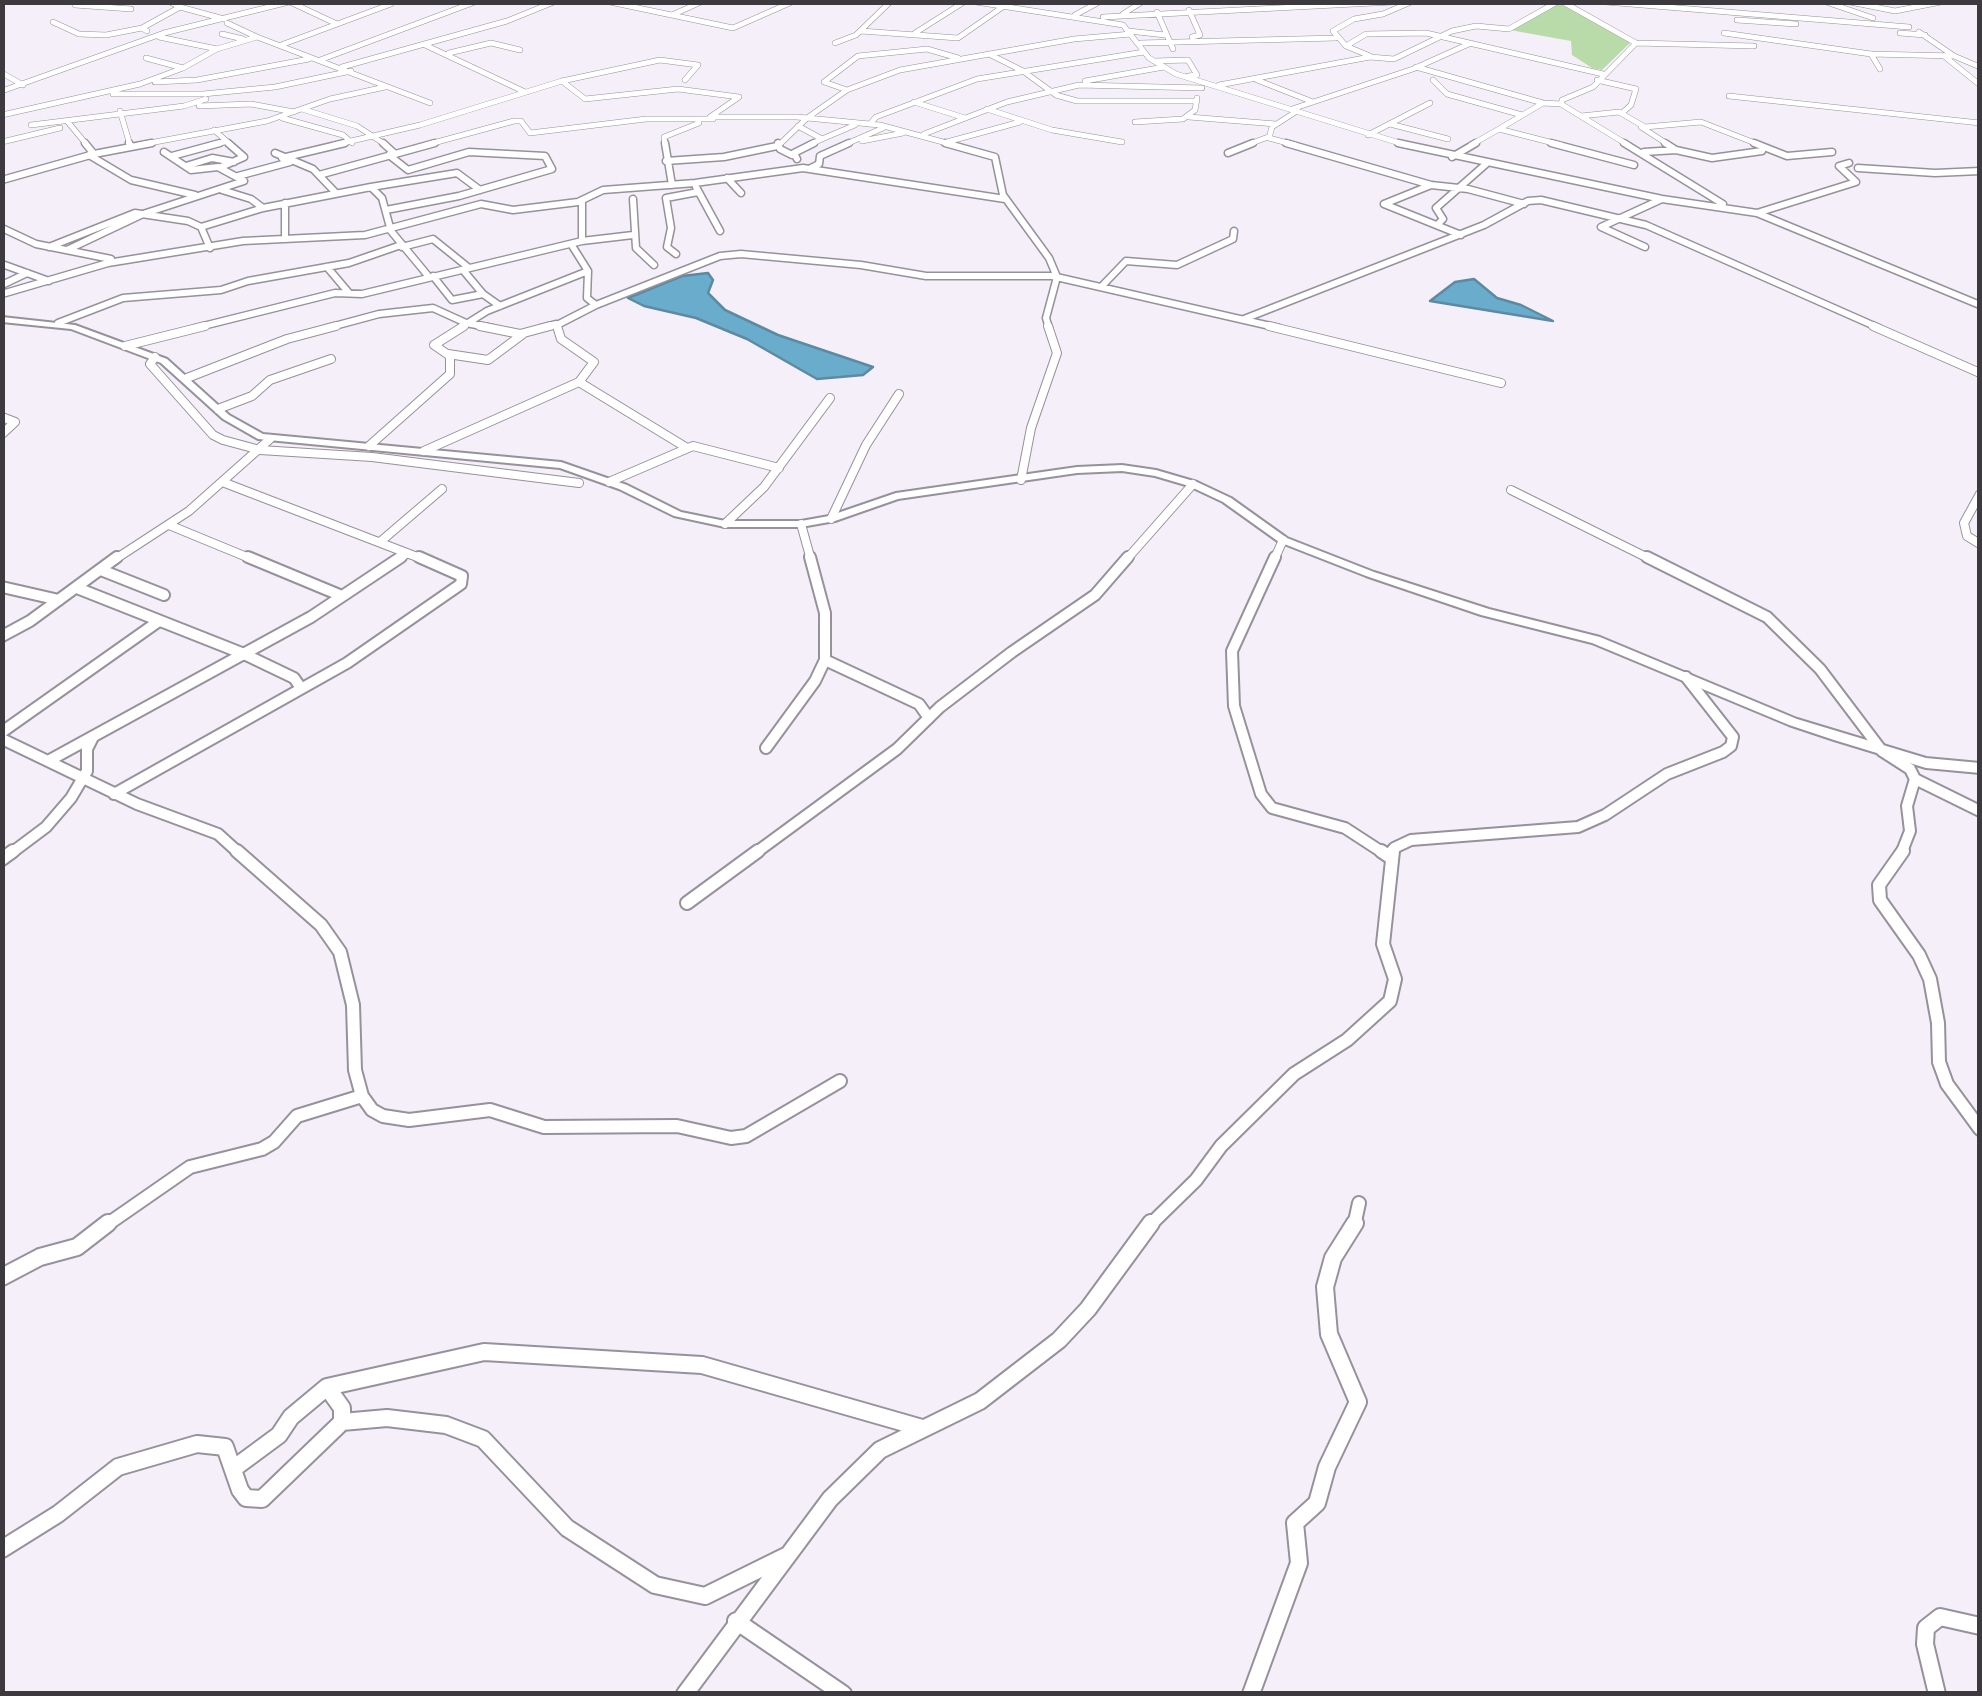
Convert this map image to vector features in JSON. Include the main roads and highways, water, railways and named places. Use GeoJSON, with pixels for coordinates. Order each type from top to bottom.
{"type":"FeatureCollection","features":[{"type":"Feature","properties":{"kind":"water"},"geometry":{"type":"Polygon","coordinates":[[[708,273],[713,280],[708,293],[725,310],[778,335],[873,367],[863,375],[817,379],[747,339],[696,318],[644,306],[628,298],[682,276],[708,273]]]}},
{"type":"Feature","properties":{"kind":"water"},"geometry":{"type":"Polygon","coordinates":[[[1474,279],[1497,298],[1553,321],[1430,301],[1455,282],[1474,279]]]}}]}
